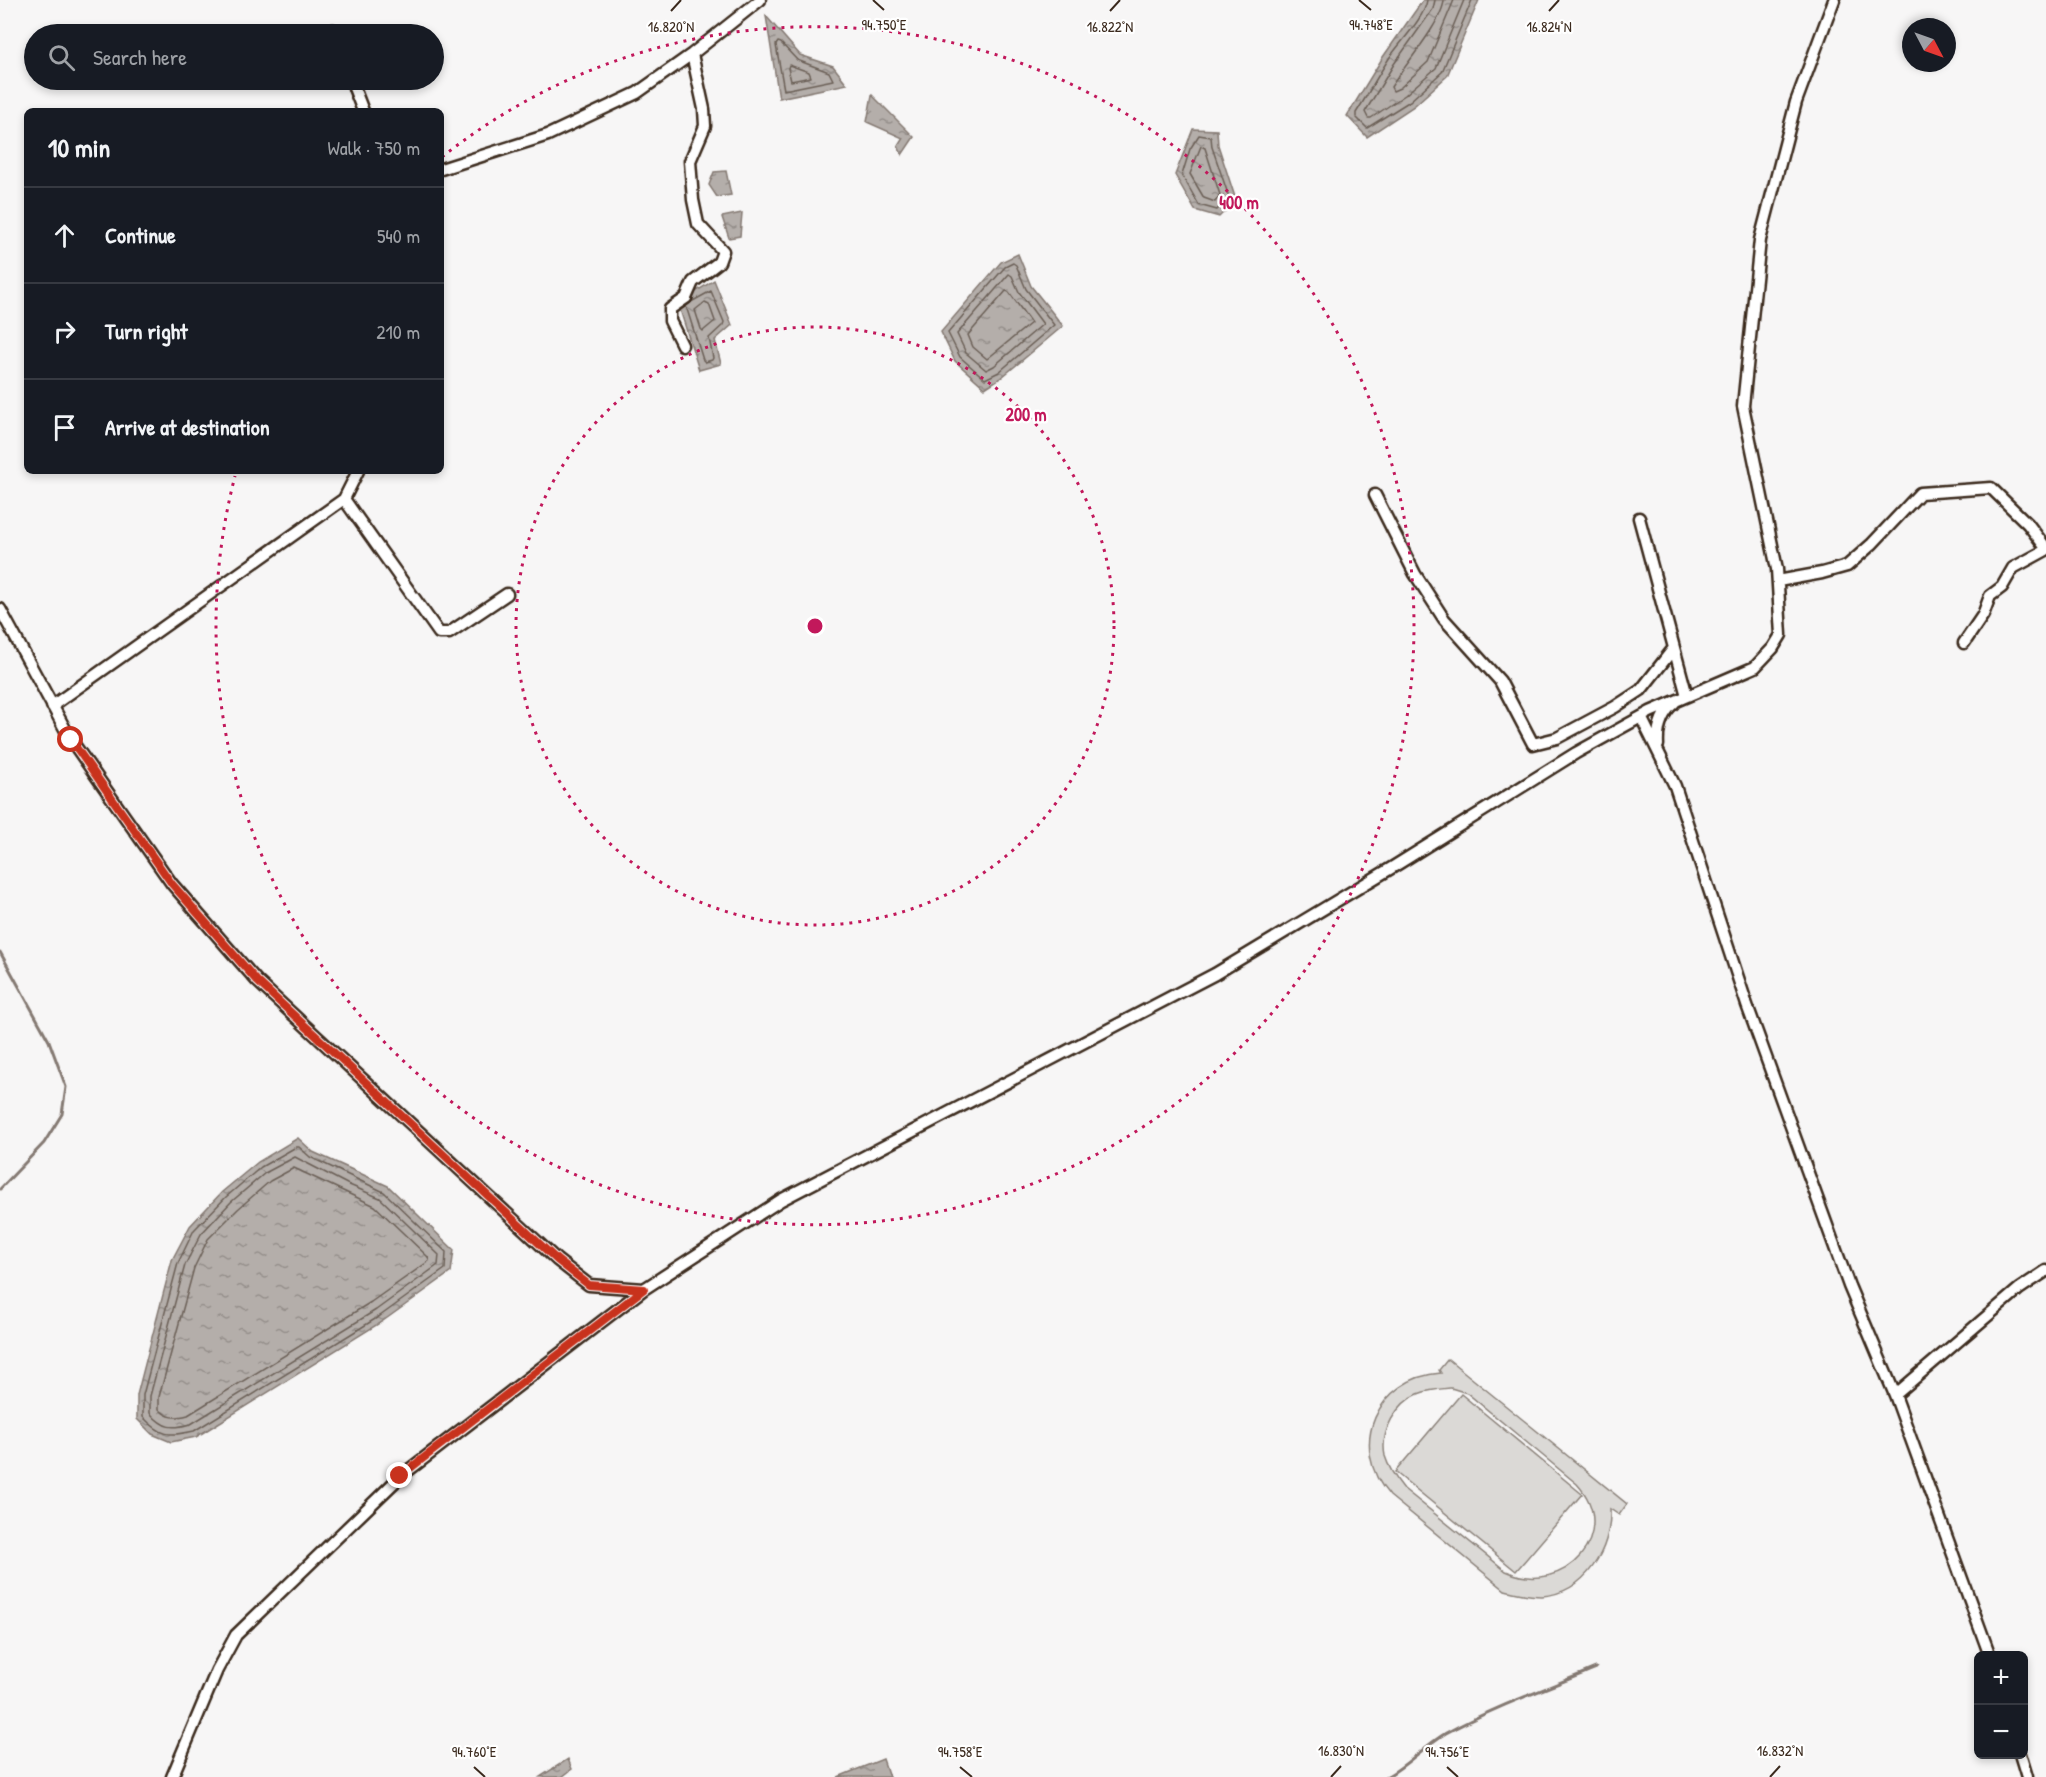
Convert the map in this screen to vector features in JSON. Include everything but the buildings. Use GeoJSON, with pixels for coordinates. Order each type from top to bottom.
{"type":"FeatureCollection","features":[{"type":"Feature","properties":{"kind":"street"},"geometry":{"type":"LineString","coordinates":[[444,168],[548,135],[637,93],[692,54],[760,0]]}},
{"type":"Feature","properties":{"kind":"street"},"geometry":{"type":"LineString","coordinates":[[172,1777],[217,1670],[236,1635],[400,1476],[644,1289],[781,1200],[1215,974],[1576,753],[1641,717],[1755,667],[1773,648],[1781,635],[1777,569],[1743,406],[1760,240],[1796,102],[1834,0]]}},
{"type":"Feature","properties":{"kind":"street"},"geometry":{"type":"LineString","coordinates":[[682,345],[670,321],[670,309],[686,298],[693,282],[719,262],[723,251],[698,224],[693,200],[690,160],[705,126],[704,109],[692,54]]}},
{"type":"Feature","properties":{"kind":"street"},"geometry":{"type":"LineString","coordinates":[[355,90],[362,108]]}},
{"type":"Feature","properties":{"kind":"street"},"geometry":{"type":"LineString","coordinates":[[52,706],[344,499],[356,474]]}},
{"type":"Feature","properties":{"kind":"street"},"geometry":{"type":"LineString","coordinates":[[1778,581],[1847,566],[1872,544],[1920,493],[1991,488],[2028,524],[2046,549],[2013,568],[2002,587],[1990,596],[1983,615],[1964,643]]}},
{"type":"Feature","properties":{"kind":"street"},"geometry":{"type":"LineString","coordinates":[[1375,495],[1415,574],[1444,619],[1500,681],[1533,744],[1557,738],[1616,707],[1641,690],[1674,648]]}},
{"type":"Feature","properties":{"kind":"street"},"geometry":{"type":"LineString","coordinates":[[344,499],[439,633],[449,633],[507,594]]}},
{"type":"Feature","properties":{"kind":"street"},"geometry":{"type":"LineString","coordinates":[[1638,518],[1674,648],[1683,698]]}},
{"type":"Feature","properties":{"kind":"street"},"geometry":{"type":"LineString","coordinates":[[0,609],[71,740],[172,884],[257,981],[557,1260],[589,1285],[644,1289]]}},
{"type":"Feature","properties":{"kind":"street"},"geometry":{"type":"LineString","coordinates":[[1660,757],[1657,731],[1665,713],[1683,698]]}},
{"type":"Feature","properties":{"kind":"street"},"geometry":{"type":"LineString","coordinates":[[1641,717],[1675,786],[1747,1005],[1827,1227],[1895,1395],[1988,1651]]}},
{"type":"Feature","properties":{"kind":"street"},"geometry":{"type":"LineString","coordinates":[[1895,1395],[2019,1289],[2046,1271]]}},
{"type":"Feature","properties":{"kind":"street"},"geometry":{"type":"LineString","coordinates":[[2021,1759],[2026,1777]]}},
{"type":"Feature","properties":{"kind":"shaded area"},"geometry":{"type":"Polygon","coordinates":[[[1448,1359],[1627,1504],[1619,1515],[1610,1509],[1606,1539],[1601,1553],[1583,1578],[1571,1587],[1542,1596],[1505,1590],[1390,1496],[1377,1477],[1370,1457],[1370,1437],[1375,1418],[1385,1401],[1400,1387],[1419,1377],[1441,1373],[1439,1370],[1448,1359]],[[1451,1388],[1434,1390],[1418,1394],[1403,1404],[1391,1419],[1385,1437],[1385,1456],[1391,1470],[1404,1489],[1506,1571],[1528,1577],[1548,1576],[1566,1568],[1580,1556],[1590,1540],[1593,1522],[1589,1503],[1577,1484],[1467,1393],[1451,1388]]]}},
{"type":"Feature","properties":{"kind":"shaded area"},"geometry":{"type":"Polygon","coordinates":[[[1461,1394],[1582,1494],[1516,1571],[1395,1472],[1461,1394]]]}},
{"type":"Feature","properties":{"kind":"water"},"geometry":{"type":"Polygon","coordinates":[[[1423,0],[1479,0],[1447,76],[1414,106],[1367,137],[1347,116],[1383,57],[1423,0]]]}},
{"type":"Feature","properties":{"kind":"water"},"geometry":{"type":"Polygon","coordinates":[[[766,16],[800,55],[833,66],[847,84],[779,98],[766,16]]]}},
{"type":"Feature","properties":{"kind":"water"},"geometry":{"type":"Polygon","coordinates":[[[872,95],[914,137],[902,155],[898,146],[903,138],[867,122],[872,95]]]}},
{"type":"Feature","properties":{"kind":"water"},"geometry":{"type":"Polygon","coordinates":[[[1193,129],[1217,130],[1218,145],[1236,200],[1219,217],[1195,210],[1175,175],[1193,129]]]}},
{"type":"Feature","properties":{"kind":"water"},"geometry":{"type":"Polygon","coordinates":[[[726,171],[731,195],[717,197],[709,185],[714,172],[726,171]]]}},
{"type":"Feature","properties":{"kind":"water"},"geometry":{"type":"Polygon","coordinates":[[[742,213],[740,236],[729,238],[722,217],[742,213]]]}},
{"type":"Feature","properties":{"kind":"water"},"geometry":{"type":"Polygon","coordinates":[[[1018,254],[1031,286],[1063,326],[1002,377],[985,388],[955,361],[941,332],[1001,262],[1018,254]]]}},
{"type":"Feature","properties":{"kind":"water"},"geometry":{"type":"Polygon","coordinates":[[[714,280],[732,325],[715,340],[721,364],[699,370],[678,303],[714,280]]]}},
{"type":"Feature","properties":{"kind":"water"},"geometry":{"type":"Polygon","coordinates":[[[298,1138],[313,1152],[388,1186],[454,1250],[451,1272],[383,1321],[196,1437],[171,1442],[152,1434],[137,1419],[137,1395],[172,1260],[190,1226],[222,1192],[258,1162],[298,1138]]]}},
{"type":"Feature","properties":{"kind":"water"},"geometry":{"type":"Polygon","coordinates":[[[568,1759],[572,1769],[562,1777],[540,1777],[568,1759]]]}},
{"type":"Feature","properties":{"kind":"water"},"geometry":{"type":"Polygon","coordinates":[[[883,1759],[889,1777],[838,1777],[883,1759]]]}},
{"type":"Feature","properties":{"kind":"waterway"},"geometry":{"type":"LineString","coordinates":[[0,952],[49,1041],[66,1087],[62,1114],[44,1143],[0,1189]]}},
{"type":"Feature","properties":{"kind":"waterway"},"geometry":{"type":"LineString","coordinates":[[1386,1777],[1446,1733],[1501,1707],[1596,1668]]}},
{"type":"Feature","properties":{"kind":"route"},"geometry":{"type":"LineString","coordinates":[[71,740],[172,884],[257,981],[557,1260],[589,1285],[644,1289],[400,1476]]}}]}
